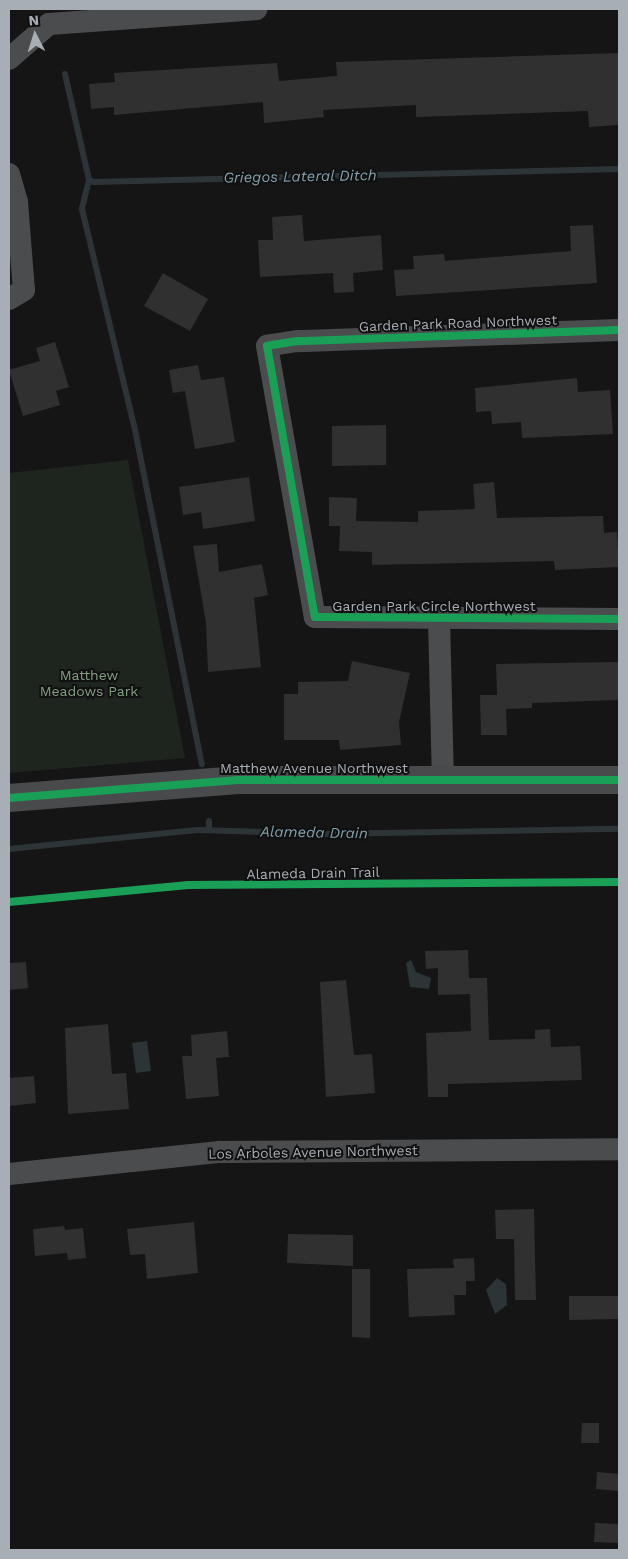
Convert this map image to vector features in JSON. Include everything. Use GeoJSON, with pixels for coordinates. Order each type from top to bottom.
{"type":"FeatureCollection","features":[{"type":"Feature","properties":{"kind":"street"},"geometry":{"type":"LineString","coordinates":[[9,59],[49,24],[175,10],[256,9]]}},
{"type":"Feature","properties":{"kind":"street"},"geometry":{"type":"LineString","coordinates":[[9,174],[16,202],[24,290],[9,299]]}},
{"type":"Feature","properties":{"kind":"street","name":"Garden Park Road Northwest"},"geometry":{"type":"LineString","coordinates":[[297,341],[619,330]]}},
{"type":"Feature","properties":{"kind":"street","name":"Garden Park Circle Northwest"},"geometry":{"type":"LineString","coordinates":[[297,341],[267,346],[315,617],[619,619]]}},
{"type":"Feature","properties":{"kind":"street"},"geometry":{"type":"LineString","coordinates":[[439,619],[443,780]]}},
{"type":"Feature","properties":{"kind":"street","name":"Matthew Avenue Northwest"},"geometry":{"type":"LineString","coordinates":[[9,798],[191,782],[619,780]]}},
{"type":"Feature","properties":{"kind":"street","name":"Los Arboles Avenue Northwest"},"geometry":{"type":"LineString","coordinates":[[9,1174],[220,1152],[619,1149]]}},
{"type":"Feature","properties":{"kind":"green space","name":"Matthew Meadows Park"},"geometry":{"type":"Polygon","coordinates":[[[128,460],[185,758],[9,773],[9,473],[128,460]]]}},
{"type":"Feature","properties":{"kind":"shaded area"},"geometry":{"type":"Polygon","coordinates":[[[411,960],[416,972],[431,978],[429,989],[410,987],[406,963],[411,960]]]}},
{"type":"Feature","properties":{"kind":"shaded area"},"geometry":{"type":"Polygon","coordinates":[[[147,1041],[151,1071],[136,1073],[132,1043],[147,1041]]]}},
{"type":"Feature","properties":{"kind":"shaded area"},"geometry":{"type":"Polygon","coordinates":[[[497,1278],[506,1284],[507,1305],[495,1314],[486,1290],[497,1278]]]}},
{"type":"Feature","properties":{"kind":"building"},"geometry":{"type":"Polygon","coordinates":[[[619,53],[618,125],[589,127],[588,111],[416,117],[416,105],[323,110],[324,117],[264,123],[263,102],[114,115],[114,107],[91,109],[89,84],[115,82],[114,73],[277,63],[279,81],[337,76],[336,62],[619,53]]]}},
{"type":"Feature","properties":{"kind":"building"},"geometry":{"type":"Polygon","coordinates":[[[302,215],[304,241],[381,235],[383,270],[353,273],[354,292],[334,293],[333,273],[260,277],[258,240],[273,240],[272,217],[302,215]]]}},
{"type":"Feature","properties":{"kind":"building"},"geometry":{"type":"Polygon","coordinates":[[[593,225],[597,283],[396,296],[394,270],[414,269],[413,256],[444,254],[445,261],[571,251],[570,226],[593,225]]]}},
{"type":"Feature","properties":{"kind":"building"},"geometry":{"type":"Polygon","coordinates":[[[163,273],[208,299],[190,331],[144,306],[163,273]]]}},
{"type":"Feature","properties":{"kind":"building"},"geometry":{"type":"Polygon","coordinates":[[[55,342],[69,387],[56,391],[60,405],[23,416],[9,370],[40,361],[36,348],[55,342]]]}},
{"type":"Feature","properties":{"kind":"building"},"geometry":{"type":"Polygon","coordinates":[[[198,365],[201,380],[224,377],[235,442],[195,449],[185,391],[173,393],[169,370],[198,365]]]}},
{"type":"Feature","properties":{"kind":"building"},"geometry":{"type":"Polygon","coordinates":[[[577,378],[578,392],[610,390],[613,434],[522,438],[521,422],[492,424],[491,411],[476,412],[475,388],[577,378]]]}},
{"type":"Feature","properties":{"kind":"building"},"geometry":{"type":"Polygon","coordinates":[[[386,425],[386,465],[332,466],[332,426],[386,425]]]}},
{"type":"Feature","properties":{"kind":"building"},"geometry":{"type":"Polygon","coordinates":[[[249,477],[255,521],[203,529],[201,512],[183,515],[179,487],[249,477]]]}},
{"type":"Feature","properties":{"kind":"building"},"geometry":{"type":"Polygon","coordinates":[[[494,482],[497,518],[603,516],[604,533],[617,532],[619,567],[555,570],[554,561],[372,565],[372,552],[339,551],[340,526],[329,526],[329,497],[357,498],[356,521],[418,522],[418,511],[475,509],[473,484],[494,482]]]}},
{"type":"Feature","properties":{"kind":"building"},"geometry":{"type":"Polygon","coordinates":[[[217,544],[219,572],[262,564],[268,595],[254,598],[261,667],[208,672],[206,623],[193,546],[217,544]]]}},
{"type":"Feature","properties":{"kind":"building"},"geometry":{"type":"Polygon","coordinates":[[[352,661],[410,673],[399,722],[401,745],[340,750],[339,740],[284,740],[284,694],[298,694],[298,682],[348,681],[352,661]]]}},
{"type":"Feature","properties":{"kind":"building"},"geometry":{"type":"Polygon","coordinates":[[[618,662],[619,700],[532,703],[532,708],[506,709],[507,735],[481,735],[480,695],[497,695],[496,664],[618,662]]]}},
{"type":"Feature","properties":{"kind":"building"},"geometry":{"type":"Polygon","coordinates":[[[468,950],[469,978],[487,978],[489,1040],[535,1039],[535,1030],[550,1029],[551,1047],[580,1046],[582,1080],[448,1084],[448,1097],[428,1097],[426,1033],[471,1031],[470,994],[438,995],[438,968],[426,969],[425,951],[468,950]]]}},
{"type":"Feature","properties":{"kind":"building"},"geometry":{"type":"Polygon","coordinates":[[[26,962],[28,988],[9,990],[9,963],[26,962]]]}},
{"type":"Feature","properties":{"kind":"building"},"geometry":{"type":"Polygon","coordinates":[[[346,980],[354,1055],[372,1054],[375,1093],[326,1097],[320,982],[346,980]]]}},
{"type":"Feature","properties":{"kind":"building"},"geometry":{"type":"Polygon","coordinates":[[[108,1024],[112,1074],[126,1073],[129,1109],[68,1114],[65,1028],[108,1024]]]}},
{"type":"Feature","properties":{"kind":"building"},"geometry":{"type":"Polygon","coordinates":[[[227,1031],[229,1057],[216,1058],[219,1096],[186,1099],[182,1056],[192,1056],[191,1035],[227,1031]]]}},
{"type":"Feature","properties":{"kind":"building"},"geometry":{"type":"Polygon","coordinates":[[[34,1076],[36,1103],[9,1106],[9,1078],[34,1076]]]}},
{"type":"Feature","properties":{"kind":"building"},"geometry":{"type":"Polygon","coordinates":[[[534,1209],[536,1300],[515,1300],[514,1239],[496,1239],[495,1210],[534,1209]]]}},
{"type":"Feature","properties":{"kind":"building"},"geometry":{"type":"Polygon","coordinates":[[[194,1222],[198,1273],[147,1279],[145,1254],[130,1255],[127,1229],[194,1222]]]}},
{"type":"Feature","properties":{"kind":"building"},"geometry":{"type":"Polygon","coordinates":[[[64,1226],[65,1230],[83,1228],[86,1258],[68,1260],[67,1253],[35,1256],[33,1229],[64,1226]]]}},
{"type":"Feature","properties":{"kind":"building"},"geometry":{"type":"Polygon","coordinates":[[[288,1234],[353,1235],[353,1266],[287,1263],[288,1234]]]}},
{"type":"Feature","properties":{"kind":"building"},"geometry":{"type":"Polygon","coordinates":[[[474,1258],[475,1281],[466,1281],[466,1295],[454,1295],[455,1315],[409,1317],[407,1269],[454,1268],[453,1259],[474,1258]]]}},
{"type":"Feature","properties":{"kind":"building"},"geometry":{"type":"Polygon","coordinates":[[[352,1269],[370,1269],[370,1338],[352,1337],[352,1269]]]}},
{"type":"Feature","properties":{"kind":"building"},"geometry":{"type":"Polygon","coordinates":[[[569,1296],[619,1296],[619,1319],[569,1320],[569,1296]]]}},
{"type":"Feature","properties":{"kind":"building"},"geometry":{"type":"Polygon","coordinates":[[[582,1423],[599,1423],[599,1443],[581,1443],[582,1423]]]}},
{"type":"Feature","properties":{"kind":"building"},"geometry":{"type":"Polygon","coordinates":[[[597,1472],[619,1474],[619,1491],[596,1489],[597,1472]]]}},
{"type":"Feature","properties":{"kind":"building"},"geometry":{"type":"Polygon","coordinates":[[[595,1523],[619,1524],[619,1543],[594,1542],[595,1523]]]}},
{"type":"Feature","properties":{"kind":"waterway","name":"Griegos Lateral Ditch"},"geometry":{"type":"LineString","coordinates":[[65,74],[89,180],[94,182],[619,169]]}},
{"type":"Feature","properties":{"kind":"waterway"},"geometry":{"type":"LineString","coordinates":[[89,180],[82,209],[134,425],[202,764]]}},
{"type":"Feature","properties":{"kind":"waterway"},"geometry":{"type":"LineString","coordinates":[[209,821],[209,830]]}},
{"type":"Feature","properties":{"kind":"waterway","name":"Alameda Drain"},"geometry":{"type":"LineString","coordinates":[[9,849],[197,830],[325,834],[619,829]]}},
{"type":"Feature","properties":{"kind":"cycle path"},"geometry":{"type":"LineString","coordinates":[[619,330],[297,341],[267,346],[315,617],[619,619]]}},
{"type":"Feature","properties":{"kind":"cycle path"},"geometry":{"type":"LineString","coordinates":[[9,798],[238,780],[619,780]]}},
{"type":"Feature","properties":{"kind":"cycle path","name":"Alameda Drain Trail"},"geometry":{"type":"LineString","coordinates":[[9,902],[188,885],[619,882]]}}]}
